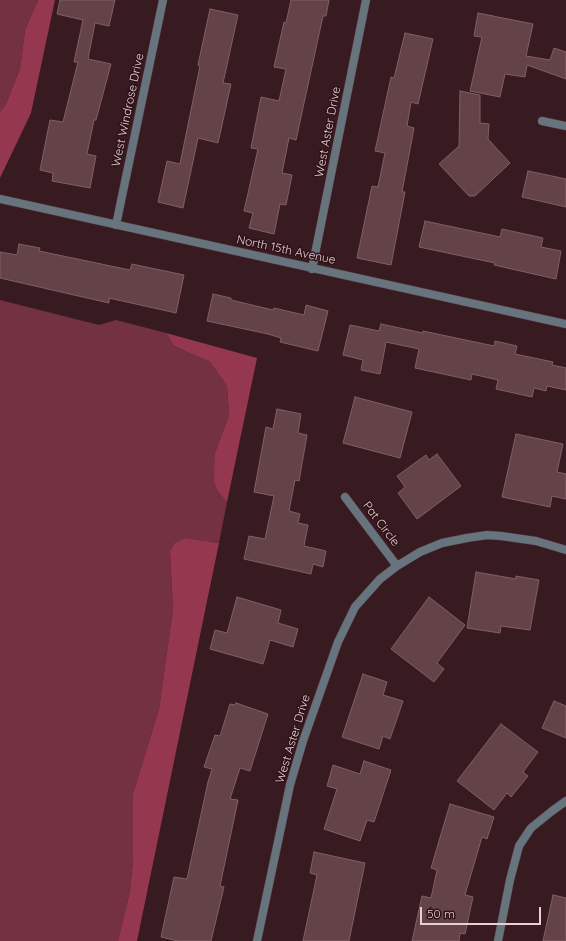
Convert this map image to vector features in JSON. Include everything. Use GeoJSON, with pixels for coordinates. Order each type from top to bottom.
{"type":"FeatureCollection","features":[{"type":"Feature","properties":{"kind":"street","name":"West Windrose Drive"},"geometry":{"type":"LineString","coordinates":[[116,225],[163,0]]}},
{"type":"Feature","properties":{"kind":"street","name":"West Aster Drive"},"geometry":{"type":"LineString","coordinates":[[312,269],[366,0]]}},
{"type":"Feature","properties":{"kind":"street"},"geometry":{"type":"LineString","coordinates":[[542,121],[566,126]]}},
{"type":"Feature","properties":{"kind":"street","name":"North 15th Avenue"},"geometry":{"type":"LineString","coordinates":[[0,199],[566,324]]}},
{"type":"Feature","properties":{"kind":"street","name":"Pat Circle"},"geometry":{"type":"LineString","coordinates":[[345,497],[397,566]]}},
{"type":"Feature","properties":{"kind":"street","name":"West Aster Drive"},"geometry":{"type":"LineString","coordinates":[[257,941],[290,785],[303,741],[338,642],[355,607],[380,579],[397,566],[420,552],[442,544],[487,535],[516,537],[566,550]]}},
{"type":"Feature","properties":{"kind":"street"},"geometry":{"type":"LineString","coordinates":[[498,941],[510,880],[519,846],[531,828],[552,810],[566,801]]}},
{"type":"Feature","properties":{"kind":"shaded area"},"geometry":{"type":"Polygon","coordinates":[[[0,0],[38,0],[25,30],[20,69],[6,104],[0,112],[0,0]]]}},
{"type":"Feature","properties":{"kind":"shaded area"},"geometry":{"type":"Polygon","coordinates":[[[38,0],[55,0],[31,113],[0,178],[0,112],[6,104],[20,69],[25,30],[38,0]]]}},
{"type":"Feature","properties":{"kind":"shaded area"},"geometry":{"type":"Polygon","coordinates":[[[0,300],[99,325],[116,320],[166,333],[174,346],[210,362],[227,386],[229,415],[215,453],[219,493],[227,502],[219,543],[186,538],[170,552],[173,609],[159,709],[133,794],[133,859],[130,891],[118,941],[0,941],[0,300]]]}},
{"type":"Feature","properties":{"kind":"shaded area"},"geometry":{"type":"Polygon","coordinates":[[[166,333],[257,358],[227,502],[219,493],[214,481],[215,453],[229,415],[227,386],[210,362],[174,346],[166,333]]]}},
{"type":"Feature","properties":{"kind":"shaded area"},"geometry":{"type":"Polygon","coordinates":[[[186,538],[219,543],[137,941],[118,941],[130,891],[133,859],[133,794],[159,709],[173,609],[170,552],[175,543],[186,538]]]}},
{"type":"Feature","properties":{"kind":"building"},"geometry":{"type":"Polygon","coordinates":[[[60,0],[115,0],[109,26],[95,23],[88,59],[111,64],[96,120],[94,120],[87,154],[96,156],[90,188],[52,181],[53,173],[40,170],[50,120],[63,122],[78,62],[74,62],[83,20],[57,14],[60,0]]]}},
{"type":"Feature","properties":{"kind":"building"},"geometry":{"type":"Polygon","coordinates":[[[291,0],[329,0],[326,16],[323,16],[296,140],[289,138],[282,173],[292,175],[286,205],[280,204],[274,234],[249,228],[253,213],[244,211],[258,149],[251,148],[261,97],[279,101],[286,69],[274,67],[284,22],[286,23],[291,0]]]}},
{"type":"Feature","properties":{"kind":"building"},"geometry":{"type":"Polygon","coordinates":[[[210,9],[238,15],[223,83],[231,84],[218,143],[198,138],[183,208],[158,202],[167,161],[180,164],[210,9]]]}},
{"type":"Feature","properties":{"kind":"building"},"geometry":{"type":"Polygon","coordinates":[[[478,13],[533,24],[526,56],[550,60],[554,48],[566,52],[566,79],[527,65],[525,77],[505,74],[500,97],[470,91],[482,37],[474,36],[478,13]]]}},
{"type":"Feature","properties":{"kind":"building"},"geometry":{"type":"Polygon","coordinates":[[[405,33],[433,39],[418,104],[411,102],[407,126],[414,128],[402,192],[405,192],[391,265],[357,258],[372,186],[378,187],[385,153],[375,151],[391,77],[394,78],[405,33]]]}},
{"type":"Feature","properties":{"kind":"building"},"geometry":{"type":"Polygon","coordinates":[[[460,91],[480,95],[480,123],[489,124],[488,139],[510,163],[475,196],[469,196],[439,164],[459,146],[460,91]]]}},
{"type":"Feature","properties":{"kind":"building"},"geometry":{"type":"Polygon","coordinates":[[[528,171],[566,179],[566,207],[522,197],[528,171]]]}},
{"type":"Feature","properties":{"kind":"building"},"geometry":{"type":"Polygon","coordinates":[[[425,221],[500,237],[502,229],[543,238],[541,247],[561,251],[556,279],[494,265],[495,263],[419,247],[425,221]]]}},
{"type":"Feature","properties":{"kind":"building"},"geometry":{"type":"Polygon","coordinates":[[[19,244],[40,248],[39,251],[130,270],[132,264],[184,275],[176,313],[109,298],[109,303],[0,278],[0,252],[17,255],[19,244]]]}},
{"type":"Feature","properties":{"kind":"building"},"geometry":{"type":"Polygon","coordinates":[[[213,294],[273,310],[274,308],[304,315],[306,305],[328,311],[318,351],[280,342],[281,338],[268,334],[207,321],[213,294]]]}},
{"type":"Feature","properties":{"kind":"building"},"geometry":{"type":"Polygon","coordinates":[[[381,324],[494,346],[495,341],[517,346],[515,354],[553,362],[552,365],[566,368],[566,390],[547,386],[546,391],[534,388],[532,397],[496,389],[498,380],[472,374],[471,380],[415,368],[419,349],[386,342],[380,374],[361,370],[363,360],[343,355],[350,325],[379,331],[381,324]]]}},
{"type":"Feature","properties":{"kind":"building"},"geometry":{"type":"Polygon","coordinates":[[[355,397],[412,412],[400,458],[343,443],[355,397]]]}},
{"type":"Feature","properties":{"kind":"building"},"geometry":{"type":"Polygon","coordinates":[[[277,409],[301,414],[298,433],[307,435],[299,481],[295,480],[289,511],[300,514],[298,523],[308,525],[304,546],[326,551],[323,567],[313,564],[311,574],[244,559],[249,536],[265,539],[274,496],[254,492],[266,427],[273,429],[277,409]]]}},
{"type":"Feature","properties":{"kind":"building"},"geometry":{"type":"Polygon","coordinates":[[[516,434],[563,444],[557,472],[566,474],[566,499],[552,496],[550,507],[502,497],[516,434]]]}},
{"type":"Feature","properties":{"kind":"building"},"geometry":{"type":"Polygon","coordinates":[[[437,454],[461,486],[417,519],[398,493],[405,487],[397,476],[426,455],[429,460],[437,454]]]}},
{"type":"Feature","properties":{"kind":"building"},"geometry":{"type":"Polygon","coordinates":[[[476,572],[516,579],[516,576],[539,580],[530,630],[501,626],[500,633],[467,628],[476,572]]]}},
{"type":"Feature","properties":{"kind":"building"},"geometry":{"type":"Polygon","coordinates":[[[237,597],[281,610],[278,623],[298,629],[293,647],[270,640],[263,664],[210,649],[215,630],[227,633],[237,597]]]}},
{"type":"Feature","properties":{"kind":"building"},"geometry":{"type":"Polygon","coordinates":[[[429,597],[465,625],[437,663],[444,669],[434,682],[391,649],[429,597]]]}},
{"type":"Feature","properties":{"kind":"building"},"geometry":{"type":"Polygon","coordinates":[[[363,674],[387,682],[383,695],[403,701],[390,739],[383,736],[379,749],[342,737],[363,674]]]}},
{"type":"Feature","properties":{"kind":"building"},"geometry":{"type":"Polygon","coordinates":[[[554,701],[566,706],[566,738],[542,728],[554,701]]]}},
{"type":"Feature","properties":{"kind":"building"},"geometry":{"type":"Polygon","coordinates":[[[236,703],[268,714],[250,771],[240,768],[230,799],[238,800],[220,886],[224,887],[211,941],[178,941],[161,937],[174,877],[187,879],[212,769],[204,767],[215,735],[220,736],[230,704],[235,705],[236,703]]]}},
{"type":"Feature","properties":{"kind":"building"},"geometry":{"type":"Polygon","coordinates":[[[501,724],[538,752],[523,772],[528,776],[511,797],[507,793],[494,810],[457,781],[501,724]]]}},
{"type":"Feature","properties":{"kind":"building"},"geometry":{"type":"Polygon","coordinates":[[[364,761],[391,770],[374,822],[367,820],[360,841],[324,829],[337,789],[327,786],[333,765],[360,774],[364,761]]]}},
{"type":"Feature","properties":{"kind":"building"},"geometry":{"type":"Polygon","coordinates":[[[450,804],[494,817],[487,839],[482,837],[465,895],[473,897],[465,934],[460,933],[459,941],[412,941],[422,896],[431,898],[437,870],[431,868],[450,804]]]}},
{"type":"Feature","properties":{"kind":"building"},"geometry":{"type":"Polygon","coordinates":[[[314,852],[365,863],[349,941],[303,941],[317,875],[310,873],[314,852]]]}},
{"type":"Feature","properties":{"kind":"building"},"geometry":{"type":"Polygon","coordinates":[[[553,895],[566,898],[566,941],[543,941],[553,895]]]}}]}
